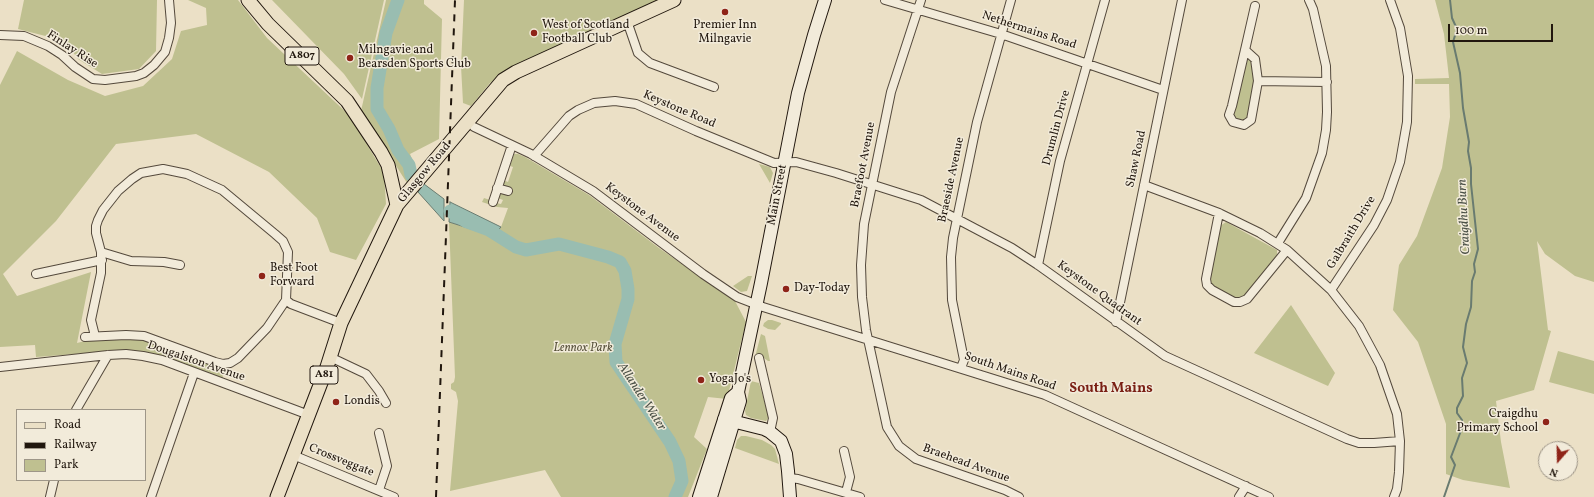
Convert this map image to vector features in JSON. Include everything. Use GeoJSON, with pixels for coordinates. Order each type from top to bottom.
{"type":"FeatureCollection","features":[{"type":"Feature","properties":{"kind":"main road","name":"A807"},"geometry":{"type":"LineString","coordinates":[[248,0],[268,24],[348,101],[384,158],[391,178],[397,205]]}},
{"type":"Feature","properties":{"kind":"main road","name":"Glasgow Road"},"geometry":{"type":"LineString","coordinates":[[277,497],[309,415],[341,323],[397,205],[503,80],[516,72],[674,0]]}},
{"type":"Feature","properties":{"kind":"main road","name":"Main Street"},"geometry":{"type":"LineString","coordinates":[[699,497],[729,420],[740,401],[738,392],[798,93],[825,0]]}},
{"type":"Feature","properties":{"kind":"main road","name":"Main Street"},"geometry":{"type":"LineString","coordinates":[[711,497],[729,420]]}},
{"type":"Feature","properties":{"kind":"main road"},"geometry":{"type":"LineString","coordinates":[[729,420],[770,432],[781,441],[784,448],[789,478],[790,497]]}},
{"type":"Feature","properties":{"kind":"street","name":"Finlay Rise"},"geometry":{"type":"LineString","coordinates":[[0,35],[24,36],[48,46],[93,79],[111,80],[136,76],[154,65],[165,52],[171,23],[169,0]]}},
{"type":"Feature","properties":{"kind":"street","name":"Nethermains Road"},"geometry":{"type":"LineString","coordinates":[[885,0],[1001,34],[1163,90]]}},
{"type":"Feature","properties":{"kind":"street","name":"Braefoot Avenue"},"geometry":{"type":"LineString","coordinates":[[868,340],[862,297],[861,265],[864,224],[890,92],[921,0]]}},
{"type":"Feature","properties":{"kind":"street","name":"Braeside Avenue"},"geometry":{"type":"LineString","coordinates":[[961,368],[964,360],[952,300],[951,257],[956,219],[977,122],[1011,0]]}},
{"type":"Feature","properties":{"kind":"street","name":"Drumlin Drive"},"geometry":{"type":"LineString","coordinates":[[1038,265],[1071,117],[1088,63],[1105,0]]}},
{"type":"Feature","properties":{"kind":"street","name":"Shaw Road"},"geometry":{"type":"LineString","coordinates":[[1116,322],[1182,0]]}},
{"type":"Feature","properties":{"kind":"street"},"geometry":{"type":"LineString","coordinates":[[1278,243],[1306,198],[1322,153],[1328,112],[1328,82],[1322,43],[1313,8],[1309,0]]}},
{"type":"Feature","properties":{"kind":"street","name":"Galbraith Drive"},"geometry":{"type":"LineString","coordinates":[[1331,290],[1374,225],[1387,200],[1400,162],[1407,122],[1408,76],[1400,28],[1390,0]]}},
{"type":"Feature","properties":{"kind":"street"},"geometry":{"type":"LineString","coordinates":[[1245,50],[1255,59],[1258,81],[1251,120],[1244,125],[1233,122],[1229,115],[1255,6]]}},
{"type":"Feature","properties":{"kind":"street"},"geometry":{"type":"LineString","coordinates":[[627,21],[638,53],[650,63],[714,87]]}},
{"type":"Feature","properties":{"kind":"street"},"geometry":{"type":"LineString","coordinates":[[1258,81],[1328,82]]}},
{"type":"Feature","properties":{"kind":"street","name":"Keystone Road"},"geometry":{"type":"LineString","coordinates":[[534,156],[569,116],[594,103],[615,101],[636,104],[696,132],[774,163],[784,162]]}},
{"type":"Feature","properties":{"kind":"street","name":"Keystone Avenue"},"geometry":{"type":"LineString","coordinates":[[474,127],[534,156],[593,191],[703,274],[737,297],[756,304]]}},
{"type":"Feature","properties":{"kind":"street"},"geometry":{"type":"LineString","coordinates":[[493,202],[512,145]]}},
{"type":"Feature","properties":{"kind":"street","name":"Keystone Quadrant"},"geometry":{"type":"LineString","coordinates":[[784,162],[796,162],[920,200],[1012,248],[1165,356],[1347,439],[1359,442],[1374,443],[1400,441]]}},
{"type":"Feature","properties":{"kind":"street"},"geometry":{"type":"LineString","coordinates":[[85,337],[144,336],[215,362],[223,364],[230,363],[238,358],[267,328],[286,300],[288,252],[282,241],[225,192],[187,174],[177,171],[163,169],[141,173],[118,191],[103,210],[96,226],[101,256],[100,280],[92,309],[91,320],[95,336]]}},
{"type":"Feature","properties":{"kind":"street"},"geometry":{"type":"LineString","coordinates":[[1144,185],[1241,222],[1278,243],[1331,290],[1358,326],[1380,365],[1397,414],[1400,441],[1399,472],[1397,489],[1394,497]]}},
{"type":"Feature","properties":{"kind":"street"},"geometry":{"type":"LineString","coordinates":[[497,188],[508,191]]}},
{"type":"Feature","properties":{"kind":"street"},"geometry":{"type":"LineString","coordinates":[[1219,213],[1206,279],[1207,285],[1212,290],[1234,302],[1240,302],[1247,299],[1287,250]]}},
{"type":"Feature","properties":{"kind":"street"},"geometry":{"type":"LineString","coordinates":[[36,274],[101,256],[131,261],[164,262],[180,265]]}},
{"type":"Feature","properties":{"kind":"street"},"geometry":{"type":"LineString","coordinates":[[286,300],[291,304],[341,323]]}},
{"type":"Feature","properties":{"kind":"street","name":"South Mains Road"},"geometry":{"type":"LineString","coordinates":[[756,304],[1045,395],[1269,497]]}},
{"type":"Feature","properties":{"kind":"street","name":"Braehead Avenue"},"geometry":{"type":"LineString","coordinates":[[868,340],[887,427],[899,446],[916,459],[1005,494],[1019,497]]}},
{"type":"Feature","properties":{"kind":"street","name":"Dougalston Avenue"},"geometry":{"type":"LineString","coordinates":[[0,366],[108,355],[126,354],[143,356],[162,360],[309,415]]}},
{"type":"Feature","properties":{"kind":"street"},"geometry":{"type":"LineString","coordinates":[[77,409],[108,355]]}},
{"type":"Feature","properties":{"kind":"street"},"geometry":{"type":"LineString","coordinates":[[330,357],[366,374],[386,403]]}},
{"type":"Feature","properties":{"kind":"street"},"geometry":{"type":"LineString","coordinates":[[759,358],[773,418],[770,432]]}},
{"type":"Feature","properties":{"kind":"street"},"geometry":{"type":"LineString","coordinates":[[151,497],[194,373]]}},
{"type":"Feature","properties":{"kind":"street","name":"Crossveggate"},"geometry":{"type":"LineString","coordinates":[[379,433],[387,466],[379,490]]}},
{"type":"Feature","properties":{"kind":"street"},"geometry":{"type":"LineString","coordinates":[[844,451],[850,478],[846,492]]}},
{"type":"Feature","properties":{"kind":"street","name":"Crossveggate"},"geometry":{"type":"LineString","coordinates":[[293,455],[394,497]]}},
{"type":"Feature","properties":{"kind":"street"},"geometry":{"type":"LineString","coordinates":[[789,478],[798,479],[835,493],[846,492],[860,497]]}},
{"type":"Feature","properties":{"kind":"street"},"geometry":{"type":"LineString","coordinates":[[50,497],[54,481]]}},
{"type":"Feature","properties":{"kind":"street"},"geometry":{"type":"LineString","coordinates":[[1239,497],[1246,486]]}},
{"type":"Feature","properties":{"kind":"green space"},"geometry":{"type":"Polygon","coordinates":[[[24,0],[157,0],[156,51],[139,69],[102,74],[78,59],[65,41],[18,29],[24,0]]]}},
{"type":"Feature","properties":{"kind":"green space"},"geometry":{"type":"Polygon","coordinates":[[[188,0],[238,0],[267,38],[350,116],[384,173],[386,204],[356,260],[330,252],[317,218],[269,172],[196,134],[116,144],[56,221],[3,274],[17,296],[91,272],[77,343],[85,341],[131,338],[153,341],[222,368],[223,378],[162,356],[143,352],[127,350],[36,357],[35,345],[0,347],[0,85],[17,51],[68,80],[105,96],[143,86],[172,59],[181,31],[207,25],[206,8],[188,0]]]}},
{"type":"Feature","properties":{"kind":"green space","name":"Milngavie and Bearsden Sports Club"},"geometry":{"type":"Polygon","coordinates":[[[272,0],[384,0],[362,99],[344,74],[272,0]]]}},
{"type":"Feature","properties":{"kind":"green space"},"geometry":{"type":"Polygon","coordinates":[[[386,0],[424,0],[424,4],[442,19],[439,139],[410,154],[417,171],[407,183],[361,111],[386,0]]]}},
{"type":"Feature","properties":{"kind":"green space","name":"West of Scotland Football Club"},"geometry":{"type":"Polygon","coordinates":[[[464,0],[659,0],[507,72],[490,83],[471,106],[463,103],[461,66],[464,0]]]}},
{"type":"Feature","properties":{"kind":"green space"},"geometry":{"type":"Polygon","coordinates":[[[1435,0],[1594,0],[1594,282],[1575,276],[1545,254],[1537,241],[1548,330],[1551,331],[1534,390],[1496,401],[1501,442],[1510,488],[1463,480],[1446,474],[1446,424],[1418,342],[1393,310],[1399,265],[1417,236],[1442,168],[1450,117],[1449,84],[1415,84],[1415,79],[1449,78],[1444,34],[1435,0]]]}},
{"type":"Feature","properties":{"kind":"green space"},"geometry":{"type":"Polygon","coordinates":[[[1247,58],[1252,59],[1254,80],[1249,118],[1242,123],[1233,116],[1247,58]]]}},
{"type":"Feature","properties":{"kind":"green space","name":"Lennox Park"},"geometry":{"type":"Polygon","coordinates":[[[514,154],[525,157],[589,195],[659,248],[735,301],[746,322],[727,399],[708,397],[694,437],[707,449],[688,497],[561,497],[545,470],[450,491],[458,401],[456,392],[451,389],[451,384],[454,382],[455,377],[449,222],[493,236],[501,227],[508,208],[497,207],[482,202],[484,198],[490,200],[496,205],[496,203],[501,204],[503,200],[498,198],[501,194],[504,194],[503,180],[508,182],[513,167],[510,166],[514,154]]]}},
{"type":"Feature","properties":{"kind":"green space"},"geometry":{"type":"Polygon","coordinates":[[[759,164],[770,167],[773,173],[770,183],[759,164]]]}},
{"type":"Feature","properties":{"kind":"green space"},"geometry":{"type":"Polygon","coordinates":[[[1226,222],[1277,250],[1277,256],[1244,297],[1234,299],[1213,288],[1209,281],[1220,226],[1226,222]]]}},
{"type":"Feature","properties":{"kind":"green space"},"geometry":{"type":"Polygon","coordinates":[[[748,276],[752,276],[747,291],[741,292],[733,286],[748,276]]]}},
{"type":"Feature","properties":{"kind":"green space"},"geometry":{"type":"Polygon","coordinates":[[[1291,305],[1335,373],[1328,386],[1254,353],[1291,305]]]}},
{"type":"Feature","properties":{"kind":"green space"},"geometry":{"type":"Polygon","coordinates":[[[768,320],[781,324],[775,330],[768,329],[763,326],[768,320]]]}},
{"type":"Feature","properties":{"kind":"green space"},"geometry":{"type":"Polygon","coordinates":[[[761,334],[765,336],[770,361],[764,358],[755,357],[761,334]]]}},
{"type":"Feature","properties":{"kind":"green space"},"geometry":{"type":"Polygon","coordinates":[[[1558,351],[1594,361],[1594,394],[1549,382],[1558,351]]]}},
{"type":"Feature","properties":{"kind":"green space"},"geometry":{"type":"Polygon","coordinates":[[[751,381],[759,383],[769,417],[766,421],[751,418],[746,415],[745,411],[751,381]]]}},
{"type":"Feature","properties":{"kind":"green space"},"geometry":{"type":"Polygon","coordinates":[[[741,436],[762,440],[771,445],[775,449],[779,464],[735,448],[737,440],[741,436]]]}},
{"type":"Feature","properties":{"kind":"water"},"geometry":{"type":"Polygon","coordinates":[[[424,184],[444,199],[444,221],[418,192],[424,184]]]}},
{"type":"Feature","properties":{"kind":"water"},"geometry":{"type":"Polygon","coordinates":[[[450,202],[501,227],[493,236],[449,222],[450,202]]]}},
{"type":"Feature","properties":{"kind":"waterway","name":"Allander Water"},"geometry":{"type":"LineString","coordinates":[[398,0],[386,33],[377,88],[377,109],[389,129],[398,150],[409,165],[411,175]]}},
{"type":"Feature","properties":{"kind":"waterway","name":"Craigdhu Burn"},"geometry":{"type":"LineString","coordinates":[[1444,497],[1455,465],[1451,457],[1462,428],[1462,420],[1457,413],[1457,408],[1463,396],[1462,378],[1467,363],[1463,347],[1466,324],[1471,307],[1472,281],[1475,272],[1474,264],[1478,249],[1471,184],[1471,168],[1468,151],[1469,142],[1463,108],[1460,73],[1453,42],[1457,29],[1452,18],[1450,0]]}},
{"type":"Feature","properties":{"kind":"waterway","name":"Allander Water"},"geometry":{"type":"LineString","coordinates":[[450,211],[467,222],[489,230],[516,247],[526,250],[559,244],[608,257],[620,262],[625,271],[628,299],[615,344],[616,362],[670,442],[679,461],[682,481],[675,497]]}},
{"type":"Feature","properties":{"kind":"railway"},"geometry":{"type":"LineString","coordinates":[[436,497],[455,0]]}},
{"type":"Feature","properties":{"kind":"place","name":"Premier Inn Milngavie"},"geometry":{"type":"Point","coordinates":[725,12]}},
{"type":"Feature","properties":{"kind":"place","name":"West of Scotland Football Club"},"geometry":{"type":"Point","coordinates":[534,33]}},
{"type":"Feature","properties":{"kind":"place","name":"Milngavie and Bearsden Sports Club"},"geometry":{"type":"Point","coordinates":[350,58]}},
{"type":"Feature","properties":{"kind":"place","name":"Best Foot Forward"},"geometry":{"type":"Point","coordinates":[262,276]}},
{"type":"Feature","properties":{"kind":"place","name":"Day-Today"},"geometry":{"type":"Point","coordinates":[786,289]}},
{"type":"Feature","properties":{"kind":"place","name":"YogaJo's"},"geometry":{"type":"Point","coordinates":[701,380]}},
{"type":"Feature","properties":{"kind":"place","name":"Londis"},"geometry":{"type":"Point","coordinates":[336,402]}},
{"type":"Feature","properties":{"kind":"place","name":"Craigdhu Primary School"},"geometry":{"type":"Point","coordinates":[1546,422]}},
{"type":"Feature","properties":{"kind":"district","name":"South Mains"},"geometry":{"type":"Point","coordinates":[1111,389]}}]}
